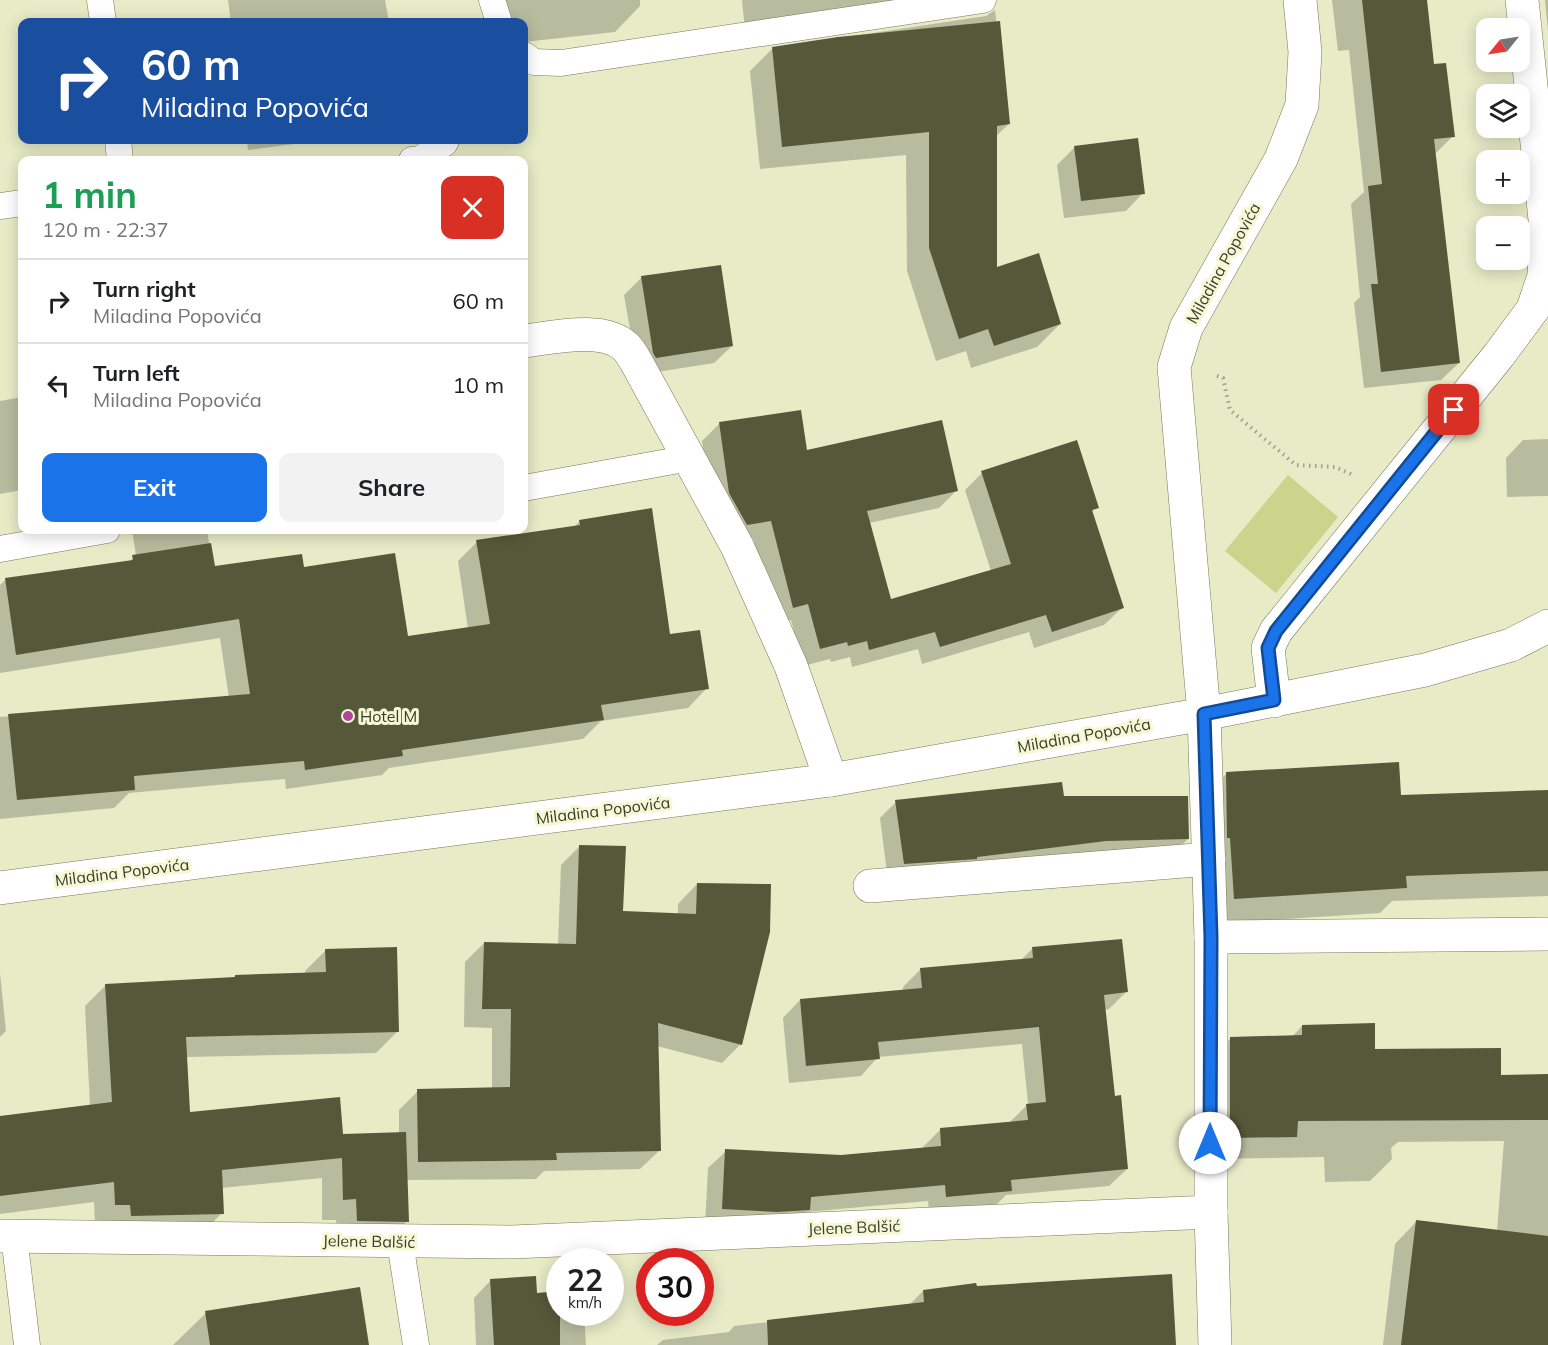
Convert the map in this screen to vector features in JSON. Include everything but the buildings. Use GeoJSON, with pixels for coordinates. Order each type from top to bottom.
{"type":"FeatureCollection","features":[{"type":"Feature","properties":{"kind":"street","name":"Miladina Popovića"},"geometry":{"type":"LineString","coordinates":[[1204,714],[1174,367],[1186,328],[1281,159],[1302,105],[1305,52],[1300,0]]}},
{"type":"Feature","properties":{"kind":"street"},"geometry":{"type":"LineString","coordinates":[[1274,700],[1268,648],[1276,631],[1499,355],[1533,309],[1544,276],[1546,229],[1522,0]]}},
{"type":"Feature","properties":{"kind":"street"},"geometry":{"type":"LineString","coordinates":[[528,341],[588,334],[607,336],[625,346],[639,367],[737,546],[792,666],[831,780]]}},
{"type":"Feature","properties":{"kind":"street","name":"Miladina Popovića"},"geometry":{"type":"LineString","coordinates":[[0,888],[831,780],[1204,714],[1425,670],[1511,645],[1548,626]]}},
{"type":"Feature","properties":{"kind":"street"},"geometry":{"type":"LineString","coordinates":[[1204,714],[1211,937],[1210,1212],[1215,1345]]}},
{"type":"Feature","properties":{"kind":"street"},"geometry":{"type":"LineString","coordinates":[[870,886],[1209,859]]}},
{"type":"Feature","properties":{"kind":"street"},"geometry":{"type":"LineString","coordinates":[[1211,937],[1548,934]]}},
{"type":"Feature","properties":{"kind":"street","name":"Jelene Balšić"},"geometry":{"type":"LineString","coordinates":[[7,1236],[512,1242],[1210,1212]]}},
{"type":"Feature","properties":{"kind":"lane"},"geometry":{"type":"LineString","coordinates":[[100,0],[102,18]]}},
{"type":"Feature","properties":{"kind":"lane"},"geometry":{"type":"LineString","coordinates":[[492,0],[498,18]]}},
{"type":"Feature","properties":{"kind":"lane"},"geometry":{"type":"LineString","coordinates":[[528,58],[534,62],[561,63],[983,0]]}},
{"type":"Feature","properties":{"kind":"lane"},"geometry":{"type":"LineString","coordinates":[[424,156],[442,144]]}},
{"type":"Feature","properties":{"kind":"lane"},"geometry":{"type":"LineString","coordinates":[[0,206],[18,204]]}},
{"type":"Feature","properties":{"kind":"lane"},"geometry":{"type":"LineString","coordinates":[[528,487],[690,459]]}},
{"type":"Feature","properties":{"kind":"lane"},"geometry":{"type":"LineString","coordinates":[[0,549],[84,534]]}},
{"type":"Feature","properties":{"kind":"lane"},"geometry":{"type":"LineString","coordinates":[[7,1236],[27,1345]]}},
{"type":"Feature","properties":{"kind":"lane"},"geometry":{"type":"LineString","coordinates":[[400,1242],[416,1345]]}},
{"type":"Feature","properties":{"kind":"path"},"geometry":{"type":"LineString","coordinates":[[1174,367],[1223,378],[1230,410],[1296,465],[1335,467],[1350,473],[1378,503]]}},
{"type":"Feature","properties":{"kind":"green space"},"geometry":{"type":"Polygon","coordinates":[[[1288,475],[1338,517],[1276,593],[1225,551],[1288,475]]]}},
{"type":"Feature","properties":{"kind":"place","name":"Hotel M"},"geometry":{"type":"Point","coordinates":[348,716]}},
{"type":"Feature","properties":{"kind":"route"},"geometry":{"type":"LineString","coordinates":[[1210,1143],[1211,937],[1204,714],[1274,700],[1268,648],[1276,631],[1454,410]]}}]}
